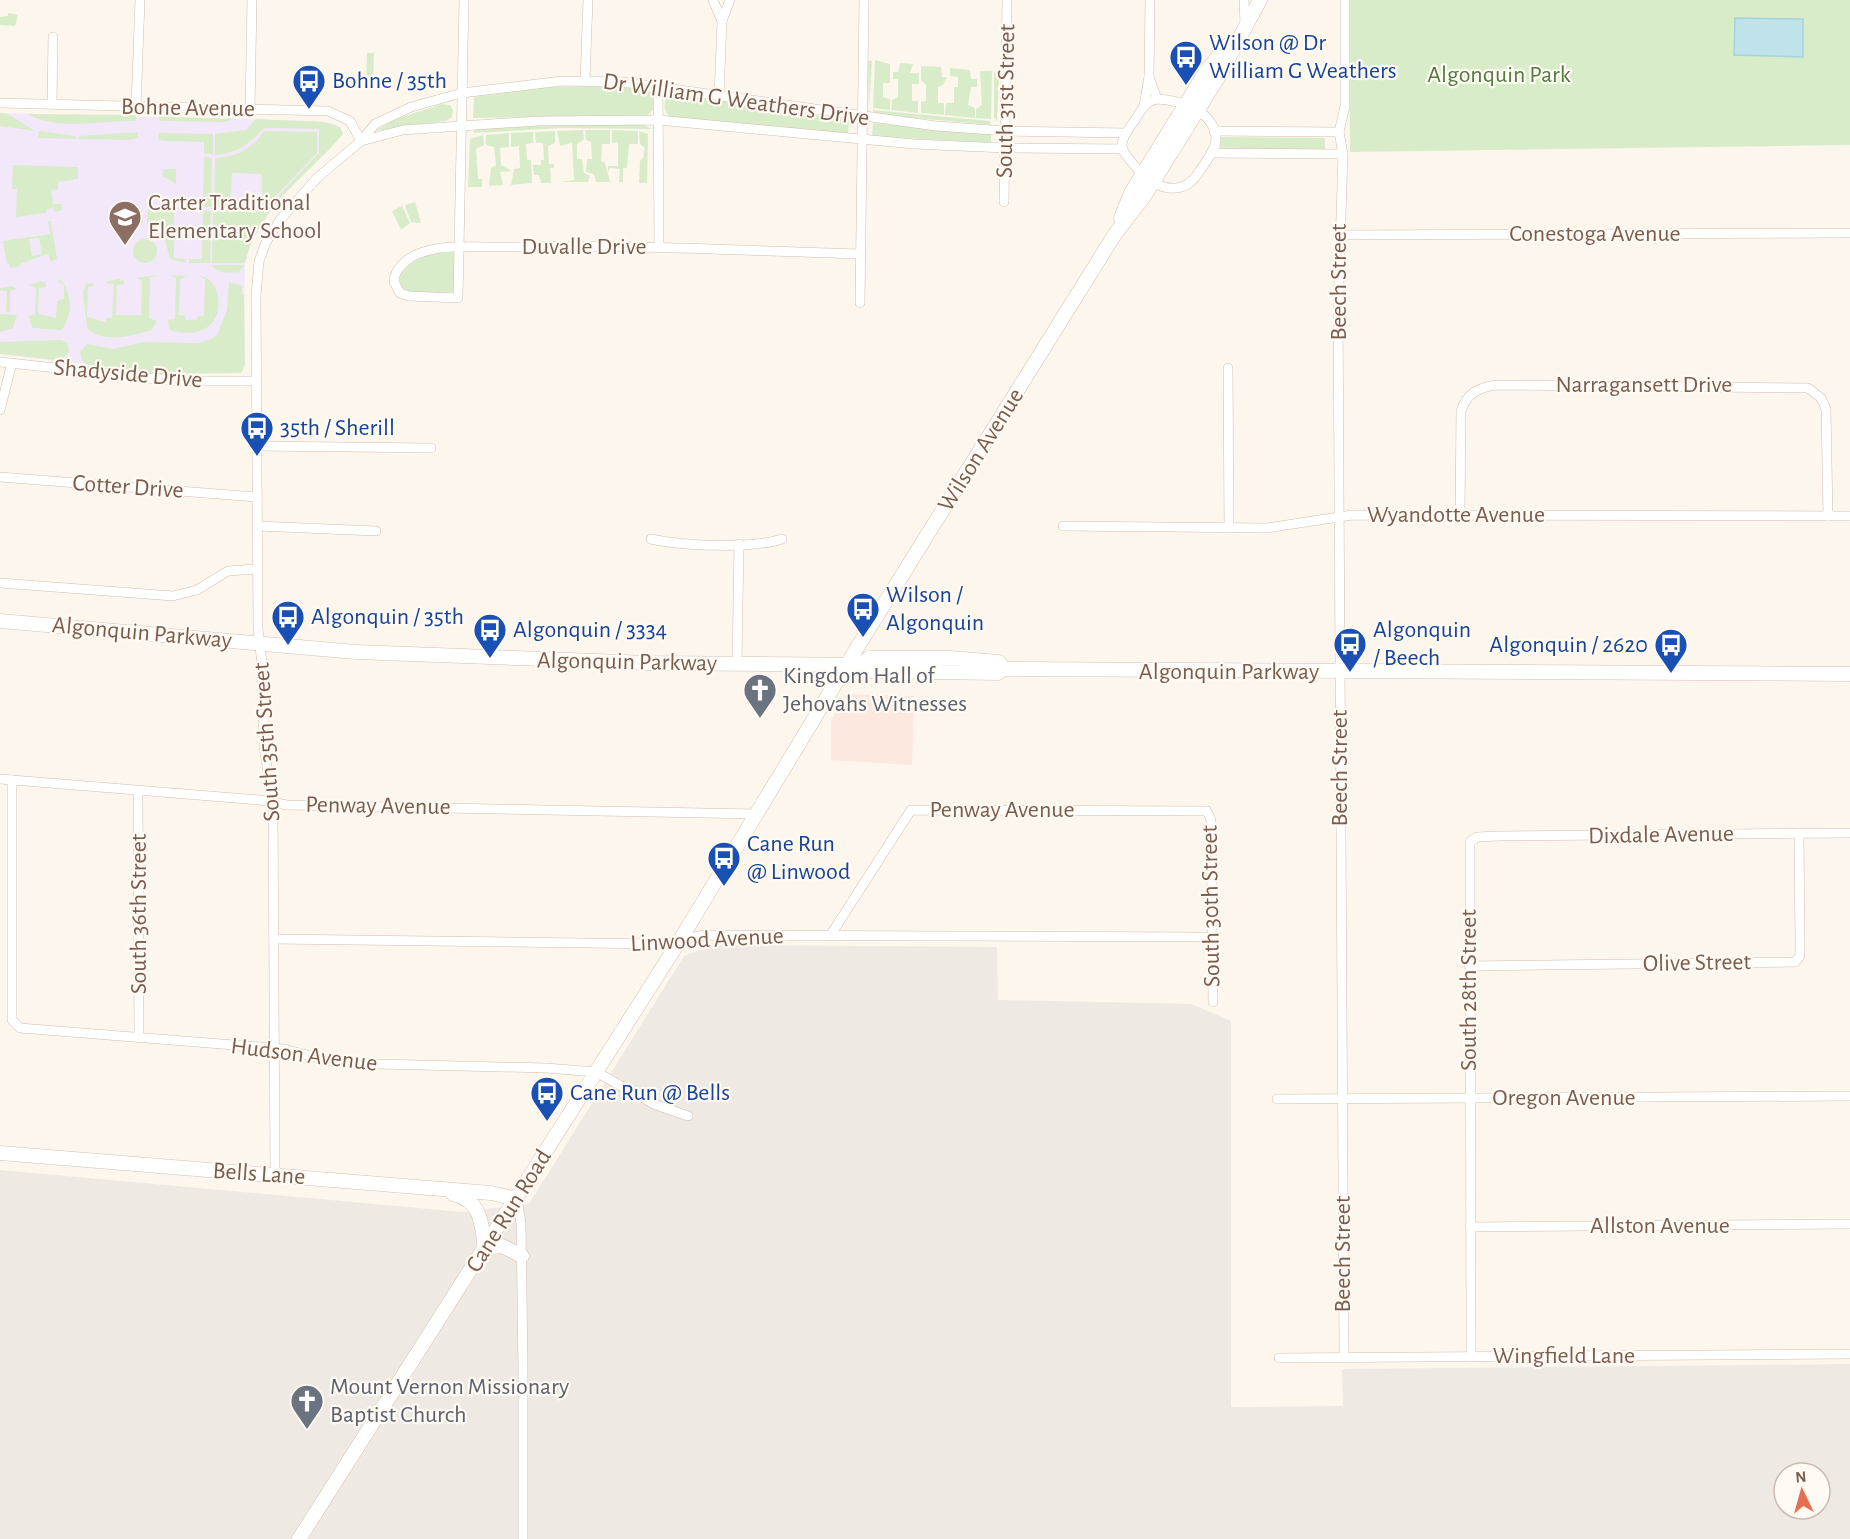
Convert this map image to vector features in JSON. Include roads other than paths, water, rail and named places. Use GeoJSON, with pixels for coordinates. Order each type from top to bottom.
{"type":"FeatureCollection","features":[{"type":"Feature","properties":{"kind":"main road","name":"Wilson Avenue"},"geometry":{"type":"LineString","coordinates":[[853,665],[1192,107],[1219,76],[1245,24],[1260,0]]}},
{"type":"Feature","properties":{"kind":"main road","name":"Algonquin Parkway"},"geometry":{"type":"LineString","coordinates":[[0,621],[260,644],[490,659],[853,665],[869,671],[998,673],[1004,669],[1340,673],[1850,674]]}},
{"type":"Feature","properties":{"kind":"main road","name":"Cane Run Road"},"geometry":{"type":"LineString","coordinates":[[299,1539],[518,1198],[756,814],[853,665]]}},
{"type":"Feature","properties":{"kind":"main road","name":"Bells Lane"},"geometry":{"type":"LineString","coordinates":[[0,1153],[499,1193],[518,1198]]}},
{"type":"Feature","properties":{"kind":"main road"},"geometry":{"type":"LineString","coordinates":[[427,1187],[464,1197],[475,1207],[482,1220],[484,1250],[500,1245],[522,1256]]}},
{"type":"Feature","properties":{"kind":"street"},"geometry":{"type":"LineString","coordinates":[[136,107],[140,0]]}},
{"type":"Feature","properties":{"kind":"street"},"geometry":{"type":"LineString","coordinates":[[250,109],[252,0]]}},
{"type":"Feature","properties":{"kind":"street"},"geometry":{"type":"LineString","coordinates":[[459,248],[464,0]]}},
{"type":"Feature","properties":{"kind":"street"},"geometry":{"type":"LineString","coordinates":[[585,81],[588,0]]}},
{"type":"Feature","properties":{"kind":"street"},"geometry":{"type":"LineString","coordinates":[[713,0],[722,21]]}},
{"type":"Feature","properties":{"kind":"street"},"geometry":{"type":"LineString","coordinates":[[719,96],[722,21],[730,0]]}},
{"type":"Feature","properties":{"kind":"street"},"geometry":{"type":"LineString","coordinates":[[860,303],[864,0]]}},
{"type":"Feature","properties":{"kind":"street","name":"South 31st Street"},"geometry":{"type":"LineString","coordinates":[[1004,202],[1007,0]]}},
{"type":"Feature","properties":{"kind":"street"},"geometry":{"type":"LineString","coordinates":[[1144,106],[1157,99],[1192,107],[1214,131],[1216,142],[1211,153],[1192,183],[1187,186],[1172,189],[1147,180],[1122,149],[1126,133],[1144,106],[1149,76],[1150,0]]}},
{"type":"Feature","properties":{"kind":"street"},"geometry":{"type":"LineString","coordinates":[[1244,0],[1245,24]]}},
{"type":"Feature","properties":{"kind":"street","name":"Beech Street"},"geometry":{"type":"LineString","coordinates":[[1344,0],[1345,106],[1339,132],[1343,154],[1339,235],[1339,517],[1344,1357]]}},
{"type":"Feature","properties":{"kind":"street"},"geometry":{"type":"LineString","coordinates":[[52,105],[53,37]]}},
{"type":"Feature","properties":{"kind":"street"},"geometry":{"type":"LineString","coordinates":[[1149,76],[1157,99]]}},
{"type":"Feature","properties":{"kind":"street","name":"Dr William G Weathers Drive"},"geometry":{"type":"LineString","coordinates":[[268,239],[296,199],[361,141],[375,124],[395,113],[462,93],[522,84],[622,82],[862,117],[1006,131],[1126,133]]}},
{"type":"Feature","properties":{"kind":"street"},"geometry":{"type":"LineString","coordinates":[[658,87],[659,248]]}},
{"type":"Feature","properties":{"kind":"street","name":"Bohne Avenue"},"geometry":{"type":"LineString","coordinates":[[0,103],[328,111],[350,121],[361,141]]}},
{"type":"Feature","properties":{"kind":"street","name":"Dr William G Weathers Drive"},"geometry":{"type":"LineString","coordinates":[[361,141],[403,130],[539,121],[658,120],[862,140],[1006,148],[1122,149]]}},
{"type":"Feature","properties":{"kind":"street"},"geometry":{"type":"LineString","coordinates":[[1214,131],[1339,132]]}},
{"type":"Feature","properties":{"kind":"street"},"geometry":{"type":"LineString","coordinates":[[1211,153],[1343,154]]}},
{"type":"Feature","properties":{"kind":"street","name":"Conestoga Avenue"},"geometry":{"type":"LineString","coordinates":[[1339,235],[1850,232]]}},
{"type":"Feature","properties":{"kind":"street","name":"South 35th Street"},"geometry":{"type":"LineString","coordinates":[[268,239],[259,261],[256,278],[256,446],[257,568],[264,747],[273,802],[275,1175]]}},
{"type":"Feature","properties":{"kind":"street","name":"Duvalle Drive"},"geometry":{"type":"LineString","coordinates":[[459,248],[458,298],[409,296],[396,288],[394,277],[405,262],[420,253],[459,248],[592,245],[861,254]]}},
{"type":"Feature","properties":{"kind":"street","name":"Shadyside Drive"},"geometry":{"type":"LineString","coordinates":[[0,362],[176,381],[256,381]]}},
{"type":"Feature","properties":{"kind":"street"},"geometry":{"type":"LineString","coordinates":[[0,410],[12,363]]}},
{"type":"Feature","properties":{"kind":"street"},"geometry":{"type":"LineString","coordinates":[[1228,368],[1228,528]]}},
{"type":"Feature","properties":{"kind":"street","name":"Narragansett Drive"},"geometry":{"type":"LineString","coordinates":[[1460,514],[1461,412],[1467,397],[1481,388],[1496,385],[1787,386],[1812,390],[1821,398],[1826,409],[1828,516]]}},
{"type":"Feature","properties":{"kind":"street"},"geometry":{"type":"LineString","coordinates":[[256,446],[431,448]]}},
{"type":"Feature","properties":{"kind":"street","name":"Cotter Drive"},"geometry":{"type":"LineString","coordinates":[[0,477],[257,497]]}},
{"type":"Feature","properties":{"kind":"street","name":"Wyandotte Avenue"},"geometry":{"type":"LineString","coordinates":[[1064,526],[1280,527],[1339,517],[1460,514],[1850,516]]}},
{"type":"Feature","properties":{"kind":"street"},"geometry":{"type":"LineString","coordinates":[[257,526],[376,531]]}},
{"type":"Feature","properties":{"kind":"street"},"geometry":{"type":"LineString","coordinates":[[651,539],[677,543],[739,544],[758,544],[782,539]]}},
{"type":"Feature","properties":{"kind":"street"},"geometry":{"type":"LineString","coordinates":[[737,663],[739,544]]}},
{"type":"Feature","properties":{"kind":"street"},"geometry":{"type":"LineString","coordinates":[[0,583],[173,596],[197,590],[228,571],[257,568]]}},
{"type":"Feature","properties":{"kind":"street","name":"Penway Avenue"},"geometry":{"type":"LineString","coordinates":[[0,779],[287,805],[756,814]]}},
{"type":"Feature","properties":{"kind":"street","name":"Hudson Avenue"},"geometry":{"type":"LineString","coordinates":[[12,780],[12,1011],[14,1022],[20,1029],[274,1049],[346,1064],[546,1068],[597,1072]]}},
{"type":"Feature","properties":{"kind":"street","name":"South 36th Street"},"geometry":{"type":"LineString","coordinates":[[138,791],[139,1038]]}},
{"type":"Feature","properties":{"kind":"street","name":"Penway Avenue"},"geometry":{"type":"LineString","coordinates":[[830,936],[911,810],[1207,811]]}},
{"type":"Feature","properties":{"kind":"street","name":"South 30th Street"},"geometry":{"type":"LineString","coordinates":[[1207,811],[1211,820],[1213,1002]]}},
{"type":"Feature","properties":{"kind":"street","name":"Olive Street"},"geometry":{"type":"LineString","coordinates":[[1469,966],[1795,962],[1800,956],[1799,833]]}},
{"type":"Feature","properties":{"kind":"street","name":"Dixdale Avenue"},"geometry":{"type":"LineString","coordinates":[[1472,840],[1499,836],[1850,833]]}},
{"type":"Feature","properties":{"kind":"street","name":"South 28th Street"},"geometry":{"type":"LineString","coordinates":[[1471,1357],[1469,846],[1472,840]]}},
{"type":"Feature","properties":{"kind":"street","name":"Linwood Avenue"},"geometry":{"type":"LineString","coordinates":[[274,939],[662,944],[704,935],[1213,937]]}},
{"type":"Feature","properties":{"kind":"street"},"geometry":{"type":"LineString","coordinates":[[597,1072],[656,1105],[688,1116]]}},
{"type":"Feature","properties":{"kind":"street","name":"Oregon Avenue"},"geometry":{"type":"LineString","coordinates":[[1277,1100],[1850,1095]]}},
{"type":"Feature","properties":{"kind":"street"},"geometry":{"type":"LineString","coordinates":[[518,1198],[522,1256],[523,1539]]}},
{"type":"Feature","properties":{"kind":"street","name":"Allston Avenue"},"geometry":{"type":"LineString","coordinates":[[1470,1227],[1850,1224]]}},
{"type":"Feature","properties":{"kind":"street","name":"Wingfield Lane"},"geometry":{"type":"LineString","coordinates":[[1279,1358],[1850,1354]]}},
{"type":"Feature","properties":{"kind":"water"},"geometry":{"type":"Polygon","coordinates":[[[1735,18],[1803,19],[1803,57],[1734,55],[1735,18]]]}},
{"type":"Feature","properties":{"kind":"place","name":"Wilson @ Dr William G Weathers"},"geometry":{"type":"Point","coordinates":[1186,86]}},
{"type":"Feature","properties":{"kind":"place","name":"Bohne / 35th"},"geometry":{"type":"Point","coordinates":[309,110]}},
{"type":"Feature","properties":{"kind":"place","name":"Carter Traditional Elementary School"},"geometry":{"type":"Point","coordinates":[125,246]}},
{"type":"Feature","properties":{"kind":"place","name":"35th / Sherill"},"geometry":{"type":"Point","coordinates":[257,457]}},
{"type":"Feature","properties":{"kind":"place","name":"Wilson / Algonquin"},"geometry":{"type":"Point","coordinates":[863,638]}},
{"type":"Feature","properties":{"kind":"place","name":"Algonquin / 35th"},"geometry":{"type":"Point","coordinates":[288,646]}},
{"type":"Feature","properties":{"kind":"place","name":"Algonquin / 3334"},"geometry":{"type":"Point","coordinates":[490,659]}},
{"type":"Feature","properties":{"kind":"place","name":"Algonquin / Beech"},"geometry":{"type":"Point","coordinates":[1350,673]}},
{"type":"Feature","properties":{"kind":"place","name":"Algonquin / 2620"},"geometry":{"type":"Point","coordinates":[1671,674]}},
{"type":"Feature","properties":{"kind":"place","name":"Kingdom Hall of Jehovahs Witnesses"},"geometry":{"type":"Point","coordinates":[760,719]}},
{"type":"Feature","properties":{"kind":"place","name":"Cane Run @ Linwood"},"geometry":{"type":"Point","coordinates":[724,887]}},
{"type":"Feature","properties":{"kind":"place","name":"Cane Run @ Bells"},"geometry":{"type":"Point","coordinates":[547,1122]}},
{"type":"Feature","properties":{"kind":"place","name":"Mount Vernon Missionary Baptist Church"},"geometry":{"type":"Point","coordinates":[307,1430]}},
{"type":"Feature","properties":{"kind":"park label","name":"Algonquin Park"},"geometry":{"type":"Point","coordinates":[1499,75]}}]}
